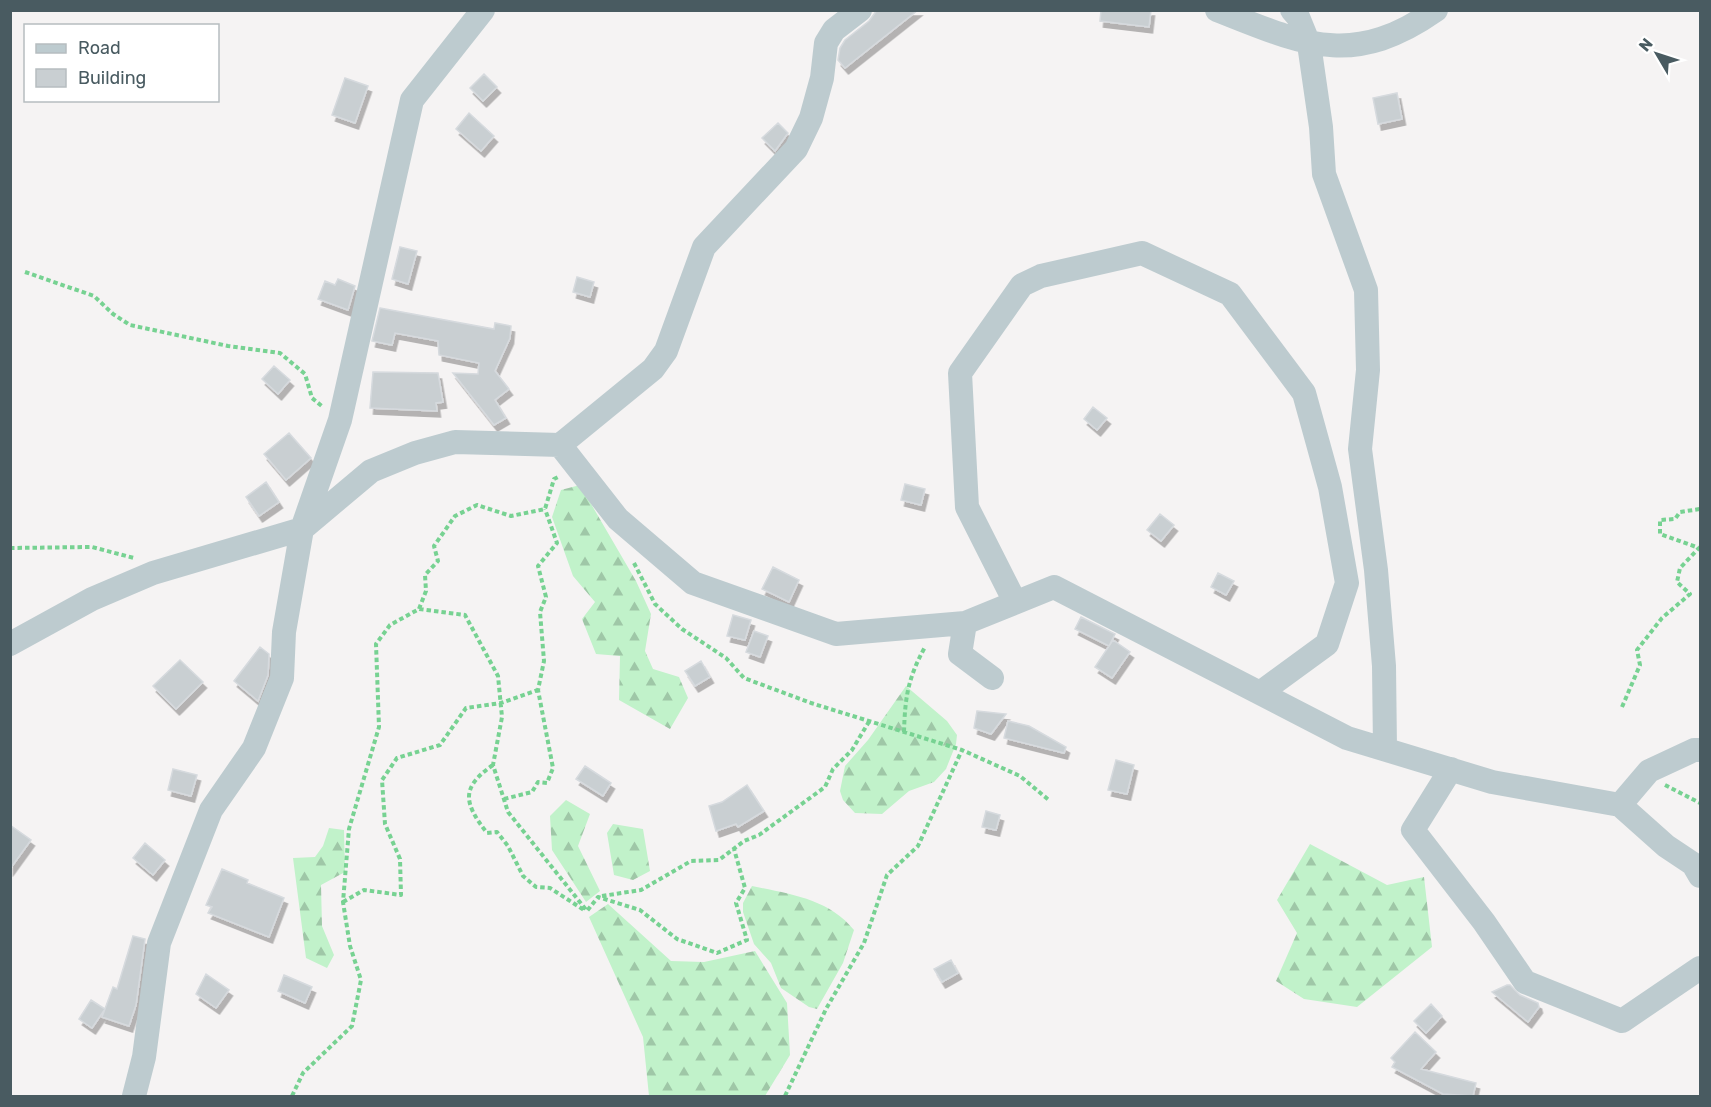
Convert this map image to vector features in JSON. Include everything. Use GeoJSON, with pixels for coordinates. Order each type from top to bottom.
{"type":"FeatureCollection","features":[{"type":"Feature","properties":{"kind":"street"},"geometry":{"type":"LineString","coordinates":[[134,1096],[144,1057],[159,944],[211,810],[254,747],[282,678],[284,632],[302,529],[340,420],[412,100],[483,10]]}},
{"type":"Feature","properties":{"kind":"street"},"geometry":{"type":"LineString","coordinates":[[10,644],[92,599],[153,573],[302,529],[371,471],[415,453],[455,442],[560,446],[653,369],[666,351],[704,247],[796,148],[811,118],[822,78],[826,43],[834,30],[860,10]]}},
{"type":"Feature","properties":{"kind":"street"},"geometry":{"type":"LineString","coordinates":[[1218,10],[1309,44],[1360,46],[1416,25],[1436,10]]}},
{"type":"Feature","properties":{"kind":"street"},"geometry":{"type":"LineString","coordinates":[[1292,10],[1299,17],[1309,44],[1321,127],[1324,174],[1366,290],[1368,370],[1360,449],[1382,634],[1385,749]]}},
{"type":"Feature","properties":{"kind":"street"},"geometry":{"type":"LineString","coordinates":[[1015,602],[967,507],[960,373],[1022,285],[1041,276],[1142,253],[1230,294],[1304,393],[1330,487],[1347,583],[1327,644],[1260,693]]}},
{"type":"Feature","properties":{"kind":"street"},"geometry":{"type":"LineString","coordinates":[[560,446],[618,519],[693,583],[836,634],[965,622],[1054,587],[1347,738],[1492,782],[1620,805],[1666,846],[1693,864],[1701,876]]}},
{"type":"Feature","properties":{"kind":"street"},"geometry":{"type":"LineString","coordinates":[[965,622],[960,654],[992,678]]}},
{"type":"Feature","properties":{"kind":"street"},"geometry":{"type":"LineString","coordinates":[[1620,805],[1649,771],[1694,750],[1701,750]]}},
{"type":"Feature","properties":{"kind":"street"},"geometry":{"type":"LineString","coordinates":[[1451,769],[1413,830],[1484,922],[1526,982],[1622,1021],[1701,968]]}},
{"type":"Feature","properties":{"kind":"path"},"geometry":{"type":"LineString","coordinates":[[25,272],[94,296],[113,314],[130,325],[228,346],[280,353],[305,374],[312,398],[340,420]]}},
{"type":"Feature","properties":{"kind":"path"},"geometry":{"type":"LineString","coordinates":[[504,799],[532,792],[538,782],[547,783],[553,768],[538,690],[544,661],[540,612],[546,597],[538,566],[556,543],[545,509],[554,479],[576,466]]}},
{"type":"Feature","properties":{"kind":"path"},"geometry":{"type":"LineString","coordinates":[[292,1096],[303,1073],[352,1026],[361,980],[350,946],[344,902],[349,830],[379,727],[376,644],[390,625],[418,609],[426,591],[425,575],[438,561],[434,546],[455,516],[477,505],[511,516],[545,509]]}},
{"type":"Feature","properties":{"kind":"path"},"geometry":{"type":"LineString","coordinates":[[1622,707],[1640,665],[1637,650],[1662,618],[1690,594],[1677,582],[1680,568],[1698,548],[1660,534],[1660,520],[1675,519],[1680,512],[1701,508]]}},
{"type":"Feature","properties":{"kind":"path"},"geometry":{"type":"LineString","coordinates":[[640,537],[632,557],[655,604],[682,629],[726,658],[744,678],[810,703],[962,750],[1020,776],[1050,801]]}},
{"type":"Feature","properties":{"kind":"path"},"geometry":{"type":"LineString","coordinates":[[10,548],[92,547],[138,559],[153,573]]}},
{"type":"Feature","properties":{"kind":"path"},"geometry":{"type":"LineString","coordinates":[[418,609],[465,615],[498,676],[502,717],[493,765],[508,812],[587,911]]}},
{"type":"Feature","properties":{"kind":"path"},"geometry":{"type":"LineString","coordinates":[[904,732],[906,695],[911,673],[935,625]]}},
{"type":"Feature","properties":{"kind":"path"},"geometry":{"type":"LineString","coordinates":[[344,902],[364,890],[401,895],[400,859],[385,824],[382,780],[397,759],[440,746],[466,708],[501,703],[538,690]]}},
{"type":"Feature","properties":{"kind":"path"},"geometry":{"type":"LineString","coordinates":[[587,911],[598,897],[641,890],[691,861],[719,860],[744,841],[759,835],[825,787],[833,769],[852,750],[870,720]]}},
{"type":"Feature","properties":{"kind":"path"},"geometry":{"type":"LineString","coordinates":[[785,1096],[826,1009],[864,943],[887,875],[918,846],[962,750]]}},
{"type":"Feature","properties":{"kind":"path"},"geometry":{"type":"LineString","coordinates":[[493,765],[475,778],[469,790],[469,805],[476,818],[487,833],[497,832],[508,846],[523,876],[536,887],[550,888],[587,911]]}},
{"type":"Feature","properties":{"kind":"path"},"geometry":{"type":"LineString","coordinates":[[598,897],[640,910],[677,939],[717,953],[747,940],[736,903],[745,888],[734,849]]}},
{"type":"Feature","properties":{"kind":"green space"},"geometry":{"type":"Polygon","coordinates":[[[580,485],[636,581],[651,614],[645,651],[653,669],[679,677],[688,698],[670,729],[619,700],[620,656],[596,654],[582,619],[595,602],[573,576],[552,517],[561,490],[580,485]]]}},
{"type":"Feature","properties":{"kind":"green space"},"geometry":{"type":"Polygon","coordinates":[[[906,686],[947,721],[957,735],[956,744],[946,769],[934,782],[909,791],[882,814],[855,813],[843,800],[840,791],[845,766],[868,740],[906,686]]]}},
{"type":"Feature","properties":{"kind":"green space"},"geometry":{"type":"Polygon","coordinates":[[[566,800],[590,814],[578,846],[600,891],[586,902],[552,850],[550,816],[566,800]]]}},
{"type":"Feature","properties":{"kind":"green space"},"geometry":{"type":"Polygon","coordinates":[[[613,824],[643,829],[650,871],[633,880],[614,875],[607,833],[613,824]]]}},
{"type":"Feature","properties":{"kind":"green space"},"geometry":{"type":"Polygon","coordinates":[[[329,828],[344,830],[345,872],[321,885],[322,926],[334,955],[327,968],[306,958],[293,858],[315,857],[323,846],[329,828]]]}},
{"type":"Feature","properties":{"kind":"green space"},"geometry":{"type":"Polygon","coordinates":[[[1310,844],[1387,885],[1424,877],[1432,947],[1357,1007],[1304,999],[1276,981],[1297,933],[1277,900],[1310,844]]]}},
{"type":"Feature","properties":{"kind":"green space"},"geometry":{"type":"Polygon","coordinates":[[[752,886],[808,899],[833,911],[854,930],[843,963],[817,1009],[809,1007],[781,988],[771,963],[754,944],[743,912],[743,903],[752,886]]]}},
{"type":"Feature","properties":{"kind":"green space"},"geometry":{"type":"Polygon","coordinates":[[[608,904],[671,961],[704,962],[755,951],[787,1003],[790,1055],[765,1096],[649,1096],[643,1037],[589,917],[608,904]]]}},
{"type":"Feature","properties":{"kind":"building"},"geometry":{"type":"Polygon","coordinates":[[[877,10],[918,10],[845,68],[838,60],[840,48],[845,40],[869,21],[877,10]]]}},
{"type":"Feature","properties":{"kind":"building"},"geometry":{"type":"Polygon","coordinates":[[[1101,10],[1151,10],[1149,27],[1100,21],[1101,10]]]}},
{"type":"Feature","properties":{"kind":"building"},"geometry":{"type":"Polygon","coordinates":[[[484,74],[497,87],[483,101],[470,88],[484,74]]]}},
{"type":"Feature","properties":{"kind":"building"},"geometry":{"type":"Polygon","coordinates":[[[345,78],[368,86],[355,123],[332,115],[345,78]]]}},
{"type":"Feature","properties":{"kind":"building"},"geometry":{"type":"Polygon","coordinates":[[[1397,93],[1402,119],[1378,124],[1373,98],[1397,93]]]}},
{"type":"Feature","properties":{"kind":"building"},"geometry":{"type":"Polygon","coordinates":[[[469,113],[494,136],[481,151],[456,129],[469,113]]]}},
{"type":"Feature","properties":{"kind":"building"},"geometry":{"type":"Polygon","coordinates":[[[778,123],[788,133],[775,151],[762,138],[778,123]]]}},
{"type":"Feature","properties":{"kind":"building"},"geometry":{"type":"Polygon","coordinates":[[[400,247],[417,251],[408,284],[392,279],[400,247]]]}},
{"type":"Feature","properties":{"kind":"building"},"geometry":{"type":"Polygon","coordinates":[[[577,277],[594,282],[590,297],[573,292],[577,277]]]}},
{"type":"Feature","properties":{"kind":"building"},"geometry":{"type":"Polygon","coordinates":[[[338,279],[355,286],[348,310],[318,299],[325,281],[335,285],[338,279]]]}},
{"type":"Feature","properties":{"kind":"building"},"geometry":{"type":"Polygon","coordinates":[[[380,308],[494,329],[495,323],[511,326],[510,338],[495,371],[509,389],[495,400],[506,418],[494,425],[453,373],[478,374],[479,363],[439,355],[438,341],[395,333],[392,345],[372,341],[380,308]]]}},
{"type":"Feature","properties":{"kind":"building"},"geometry":{"type":"Polygon","coordinates":[[[274,366],[290,380],[278,394],[262,379],[274,366]]]}},
{"type":"Feature","properties":{"kind":"building"},"geometry":{"type":"Polygon","coordinates":[[[373,372],[438,373],[443,402],[436,403],[437,411],[370,408],[373,372]]]}},
{"type":"Feature","properties":{"kind":"building"},"geometry":{"type":"Polygon","coordinates":[[[1093,407],[1107,418],[1097,430],[1084,419],[1093,407]]]}},
{"type":"Feature","properties":{"kind":"building"},"geometry":{"type":"Polygon","coordinates":[[[289,433],[311,458],[286,480],[264,454],[289,433]]]}},
{"type":"Feature","properties":{"kind":"building"},"geometry":{"type":"Polygon","coordinates":[[[266,482],[279,502],[259,516],[246,497],[266,482]]]}},
{"type":"Feature","properties":{"kind":"building"},"geometry":{"type":"Polygon","coordinates":[[[905,484],[925,489],[921,505],[901,500],[905,484]]]}},
{"type":"Feature","properties":{"kind":"building"},"geometry":{"type":"Polygon","coordinates":[[[1160,514],[1174,525],[1161,541],[1147,530],[1160,514]]]}},
{"type":"Feature","properties":{"kind":"building"},"geometry":{"type":"Polygon","coordinates":[[[773,567],[799,580],[789,602],[762,589],[773,567]]]}},
{"type":"Feature","properties":{"kind":"building"},"geometry":{"type":"Polygon","coordinates":[[[1218,573],[1234,581],[1226,595],[1211,587],[1218,573]]]}},
{"type":"Feature","properties":{"kind":"building"},"geometry":{"type":"Polygon","coordinates":[[[733,615],[751,620],[745,640],[727,636],[733,615]]]}},
{"type":"Feature","properties":{"kind":"building"},"geometry":{"type":"Polygon","coordinates":[[[1081,617],[1115,634],[1109,646],[1075,629],[1081,617]]]}},
{"type":"Feature","properties":{"kind":"building"},"geometry":{"type":"Polygon","coordinates":[[[754,631],[768,636],[760,657],[746,652],[754,631]]]}},
{"type":"Feature","properties":{"kind":"building"},"geometry":{"type":"Polygon","coordinates":[[[1113,640],[1130,652],[1112,678],[1095,667],[1113,640]]]}},
{"type":"Feature","properties":{"kind":"building"},"geometry":{"type":"Polygon","coordinates":[[[260,647],[269,654],[268,675],[258,701],[234,681],[260,647]]]}},
{"type":"Feature","properties":{"kind":"building"},"geometry":{"type":"Polygon","coordinates":[[[180,660],[203,682],[176,709],[153,686],[180,660]]]}},
{"type":"Feature","properties":{"kind":"building"},"geometry":{"type":"Polygon","coordinates":[[[701,661],[710,677],[695,686],[685,671],[701,661]]]}},
{"type":"Feature","properties":{"kind":"building"},"geometry":{"type":"Polygon","coordinates":[[[977,711],[1006,714],[991,734],[974,728],[977,711]]]}},
{"type":"Feature","properties":{"kind":"building"},"geometry":{"type":"Polygon","coordinates":[[[1008,721],[1029,726],[1066,747],[1064,753],[1004,738],[1008,721]]]}},
{"type":"Feature","properties":{"kind":"building"},"geometry":{"type":"Polygon","coordinates":[[[1116,760],[1134,765],[1127,794],[1108,790],[1116,760]]]}},
{"type":"Feature","properties":{"kind":"building"},"geometry":{"type":"Polygon","coordinates":[[[585,766],[611,783],[603,796],[576,779],[585,766]]]}},
{"type":"Feature","properties":{"kind":"building"},"geometry":{"type":"Polygon","coordinates":[[[173,769],[197,775],[191,796],[168,790],[173,769]]]}},
{"type":"Feature","properties":{"kind":"building"},"geometry":{"type":"Polygon","coordinates":[[[747,785],[764,811],[738,827],[736,824],[716,831],[709,806],[722,802],[747,785]]]}},
{"type":"Feature","properties":{"kind":"building"},"geometry":{"type":"Polygon","coordinates":[[[986,811],[1000,815],[996,830],[982,827],[986,811]]]}},
{"type":"Feature","properties":{"kind":"building"},"geometry":{"type":"Polygon","coordinates":[[[10,825],[31,840],[10,869],[10,825]]]}},
{"type":"Feature","properties":{"kind":"building"},"geometry":{"type":"Polygon","coordinates":[[[145,843],[165,860],[153,875],[133,858],[145,843]]]}},
{"type":"Feature","properties":{"kind":"building"},"geometry":{"type":"Polygon","coordinates":[[[222,869],[248,880],[247,883],[284,898],[269,937],[208,913],[212,907],[206,905],[222,869]]]}},
{"type":"Feature","properties":{"kind":"building"},"geometry":{"type":"Polygon","coordinates":[[[133,936],[145,939],[136,1005],[129,1026],[102,1017],[113,987],[117,989],[133,936]]]}},
{"type":"Feature","properties":{"kind":"building"},"geometry":{"type":"Polygon","coordinates":[[[951,960],[958,973],[942,982],[934,969],[951,960]]]}},
{"type":"Feature","properties":{"kind":"building"},"geometry":{"type":"Polygon","coordinates":[[[206,974],[229,990],[216,1008],[196,994],[206,974]]]}},
{"type":"Feature","properties":{"kind":"building"},"geometry":{"type":"Polygon","coordinates":[[[284,975],[312,987],[305,1003],[278,991],[284,975]]]}},
{"type":"Feature","properties":{"kind":"building"},"geometry":{"type":"Polygon","coordinates":[[[1510,985],[1520,995],[1538,1003],[1539,1007],[1528,1022],[1492,992],[1510,985]]]}},
{"type":"Feature","properties":{"kind":"building"},"geometry":{"type":"Polygon","coordinates":[[[91,1000],[105,1009],[92,1028],[79,1019],[91,1000]]]}},
{"type":"Feature","properties":{"kind":"building"},"geometry":{"type":"Polygon","coordinates":[[[1431,1004],[1442,1016],[1426,1033],[1414,1021],[1431,1004]]]}},
{"type":"Feature","properties":{"kind":"building"},"geometry":{"type":"Polygon","coordinates":[[[1415,1032],[1436,1052],[1421,1069],[1476,1083],[1473,1096],[1443,1094],[1392,1067],[1395,1062],[1391,1058],[1415,1032]]]}}]}
